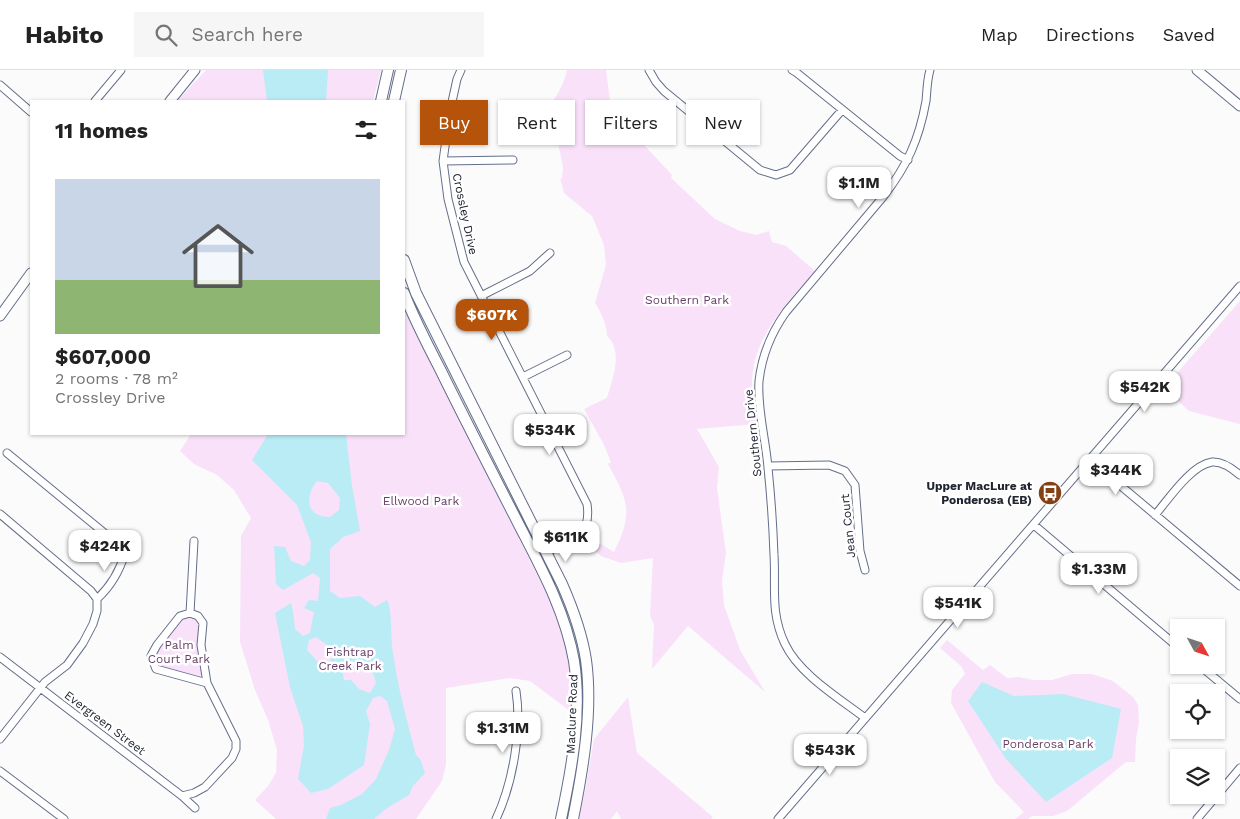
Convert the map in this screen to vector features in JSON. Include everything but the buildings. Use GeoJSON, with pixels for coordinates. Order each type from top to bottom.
{"type":"FeatureCollection","features":[{"type":"Feature","properties":{"kind":"main road"},"geometry":{"type":"LineString","coordinates":[[381,100],[388,70]]}},
{"type":"Feature","properties":{"kind":"main road"},"geometry":{"type":"LineString","coordinates":[[394,100],[401,70]]}},
{"type":"Feature","properties":{"kind":"main road","name":"Maclure Road"},"geometry":{"type":"LineString","coordinates":[[405,263],[416,293],[572,606],[581,635],[586,661],[588,688],[584,752],[573,819]]}},
{"type":"Feature","properties":{"kind":"main road","name":"Maclure Road"},"geometry":{"type":"LineString","coordinates":[[405,295],[456,403],[562,612],[574,663],[576,719],[568,788],[561,819]]}},
{"type":"Feature","properties":{"kind":"main road"},"geometry":{"type":"LineString","coordinates":[[511,509],[522,517],[538,548],[546,552]]}},
{"type":"Feature","properties":{"kind":"street"},"geometry":{"type":"LineString","coordinates":[[96,100],[121,70]]}},
{"type":"Feature","properties":{"kind":"street"},"geometry":{"type":"LineString","coordinates":[[171,100],[195,70]]}},
{"type":"Feature","properties":{"kind":"street","name":"Crossley Drive"},"geometry":{"type":"LineString","coordinates":[[461,70],[450,110],[443,161],[448,199],[464,262],[587,504],[589,517],[586,527],[580,534],[546,552]]}},
{"type":"Feature","properties":{"kind":"street"},"geometry":{"type":"LineString","coordinates":[[649,70],[664,91],[760,170],[776,175],[790,170],[842,110]]}},
{"type":"Feature","properties":{"kind":"street"},"geometry":{"type":"LineString","coordinates":[[792,70],[900,156],[908,160]]}},
{"type":"Feature","properties":{"kind":"street","name":"Southern Drive"},"geometry":{"type":"LineString","coordinates":[[865,718],[816,680],[797,662],[785,645],[778,625],[774,604],[774,556],[768,466],[759,381],[764,352],[774,329],[786,312],[883,197],[897,179],[908,160],[920,131],[930,70]]}},
{"type":"Feature","properties":{"kind":"street"},"geometry":{"type":"LineString","coordinates":[[1197,70],[1240,106]]}},
{"type":"Feature","properties":{"kind":"street"},"geometry":{"type":"LineString","coordinates":[[0,85],[30,111]]}},
{"type":"Feature","properties":{"kind":"street"},"geometry":{"type":"LineString","coordinates":[[443,161],[513,160]]}},
{"type":"Feature","properties":{"kind":"street"},"geometry":{"type":"LineString","coordinates":[[481,296],[530,271],[550,253]]}},
{"type":"Feature","properties":{"kind":"street"},"geometry":{"type":"LineString","coordinates":[[0,316],[30,274]]}},
{"type":"Feature","properties":{"kind":"street"},"geometry":{"type":"LineString","coordinates":[[778,819],[1240,286]]}},
{"type":"Feature","properties":{"kind":"street"},"geometry":{"type":"LineString","coordinates":[[522,377],[567,355]]}},
{"type":"Feature","properties":{"kind":"street"},"geometry":{"type":"LineString","coordinates":[[7,453],[119,545],[125,553],[116,574],[104,593],[97,599]]}},
{"type":"Feature","properties":{"kind":"street"},"geometry":{"type":"LineString","coordinates":[[1090,460],[1240,586]]}},
{"type":"Feature","properties":{"kind":"street"},"geometry":{"type":"LineString","coordinates":[[1155,516],[1193,471],[1203,465],[1214,462],[1224,465],[1240,475]]}},
{"type":"Feature","properties":{"kind":"street","name":"Jean Court"},"geometry":{"type":"LineString","coordinates":[[768,466],[829,464],[845,471],[855,485],[860,551],[865,570]]}},
{"type":"Feature","properties":{"kind":"street"},"geometry":{"type":"LineString","coordinates":[[0,514],[91,591],[97,599],[97,611],[93,624],[83,643],[66,665],[40,688],[0,739]]}},
{"type":"Feature","properties":{"kind":"street"},"geometry":{"type":"LineString","coordinates":[[1034,525],[1170,640]]}},
{"type":"Feature","properties":{"kind":"street"},"geometry":{"type":"LineString","coordinates":[[190,613],[194,541]]}},
{"type":"Feature","properties":{"kind":"street"},"geometry":{"type":"LineString","coordinates":[[182,796],[194,793],[205,787],[232,758],[236,750],[236,740],[207,683],[201,645],[203,623],[198,616],[190,613],[180,616],[157,644],[151,656],[156,669],[207,683]]}},
{"type":"Feature","properties":{"kind":"street","name":"Evergreen Street"},"geometry":{"type":"LineString","coordinates":[[0,657],[182,796],[195,808]]}},
{"type":"Feature","properties":{"kind":"street"},"geometry":{"type":"LineString","coordinates":[[1210,674],[1240,699]]}},
{"type":"Feature","properties":{"kind":"street"},"geometry":{"type":"LineString","coordinates":[[496,819],[506,792],[515,748],[519,710],[516,691]]}},
{"type":"Feature","properties":{"kind":"street"},"geometry":{"type":"LineString","coordinates":[[1197,819],[1240,768]]}},
{"type":"Feature","properties":{"kind":"street"},"geometry":{"type":"LineString","coordinates":[[0,770],[60,818]]}},
{"type":"Feature","properties":{"kind":"green space"},"geometry":{"type":"Polygon","coordinates":[[[206,70],[381,70],[373,100],[178,100],[206,70]]]}},
{"type":"Feature","properties":{"kind":"green space","name":"Southern Park"},"geometry":{"type":"Polygon","coordinates":[[[567,70],[606,70],[610,100],[585,100],[585,145],[644,145],[672,175],[671,178],[715,219],[740,231],[756,235],[769,231],[772,242],[786,246],[815,271],[773,321],[758,350],[752,382],[756,424],[697,429],[719,467],[717,488],[726,553],[722,581],[724,605],[740,650],[765,692],[688,626],[652,669],[654,625],[650,616],[653,558],[621,563],[601,556],[584,540],[588,536],[614,552],[624,527],[626,507],[620,488],[608,464],[611,462],[603,443],[584,409],[607,398],[614,374],[616,357],[615,349],[607,336],[606,327],[595,303],[606,265],[604,245],[592,216],[564,193],[560,178],[562,179],[563,167],[558,145],[575,145],[575,100],[554,100],[566,76],[567,70]]]}},
{"type":"Feature","properties":{"kind":"green space"},"geometry":{"type":"Polygon","coordinates":[[[1240,301],[1240,424],[1189,411],[1164,388],[1240,301]]]}},
{"type":"Feature","properties":{"kind":"green space","name":"Fishtrap Creek Park"},"geometry":{"type":"Polygon","coordinates":[[[405,309],[555,610],[569,660],[570,711],[530,681],[510,678],[446,688],[446,764],[442,781],[416,819],[276,819],[255,800],[268,786],[276,773],[277,750],[240,642],[241,536],[251,518],[234,490],[217,475],[194,464],[180,451],[190,435],[405,435],[405,309]]]}},
{"type":"Feature","properties":{"kind":"green space","name":"Palm Court Park"},"geometry":{"type":"Polygon","coordinates":[[[189,618],[196,620],[199,625],[197,644],[202,674],[200,676],[157,666],[154,655],[159,646],[182,620],[189,618]]]}},
{"type":"Feature","properties":{"kind":"green space","name":"Ponderosa Park"},"geometry":{"type":"Polygon","coordinates":[[[947,640],[983,670],[990,665],[1007,678],[1019,677],[1033,680],[1052,680],[1072,674],[1092,674],[1113,681],[1133,697],[1138,705],[1139,723],[1135,762],[1126,762],[1067,811],[1053,816],[1032,816],[1028,819],[1015,819],[1024,812],[995,782],[951,703],[952,690],[965,674],[962,667],[940,648],[947,640]]]}},
{"type":"Feature","properties":{"kind":"green space"},"geometry":{"type":"Polygon","coordinates":[[[628,697],[637,753],[713,817],[711,819],[621,819],[617,811],[611,819],[579,819],[594,739],[628,697]]]}},
{"type":"Feature","properties":{"kind":"water"},"geometry":{"type":"Polygon","coordinates":[[[263,70],[328,70],[326,100],[267,100],[263,70]]]}},
{"type":"Feature","properties":{"kind":"water"},"geometry":{"type":"Polygon","coordinates":[[[267,435],[346,435],[360,531],[343,537],[330,549],[330,591],[340,598],[360,596],[375,607],[387,600],[390,611],[392,647],[400,692],[416,755],[420,759],[425,773],[413,786],[409,795],[387,808],[374,819],[326,819],[330,808],[341,805],[362,794],[376,779],[389,750],[395,729],[387,701],[380,696],[373,698],[366,711],[370,724],[364,765],[328,789],[311,793],[298,779],[304,745],[303,726],[290,687],[275,613],[291,603],[295,629],[303,636],[310,633],[314,612],[304,608],[309,600],[318,601],[320,578],[313,573],[283,590],[276,584],[274,546],[285,547],[291,561],[304,566],[310,560],[311,542],[297,505],[252,460],[267,435]],[[317,481],[310,493],[309,499],[312,510],[316,514],[330,517],[339,510],[340,498],[328,483],[317,481]],[[316,637],[309,640],[307,650],[317,661],[328,663],[334,655],[327,645],[316,637]],[[352,661],[341,664],[344,680],[351,680],[359,689],[370,693],[376,683],[373,673],[352,661]]]}},
{"type":"Feature","properties":{"kind":"water"},"geometry":{"type":"Polygon","coordinates":[[[982,682],[1014,696],[1063,694],[1121,709],[1112,758],[1046,802],[1006,759],[968,701],[982,682]]]}},
{"type":"Feature","properties":{"kind":"place","name":"Upper MacLure at Ponderosa (EB)"},"geometry":{"type":"Point","coordinates":[1050,493]}},
{"type":"Feature","properties":{"kind":"park label","name":"Ellwood Park"},"geometry":{"type":"Point","coordinates":[421,501]}}]}
